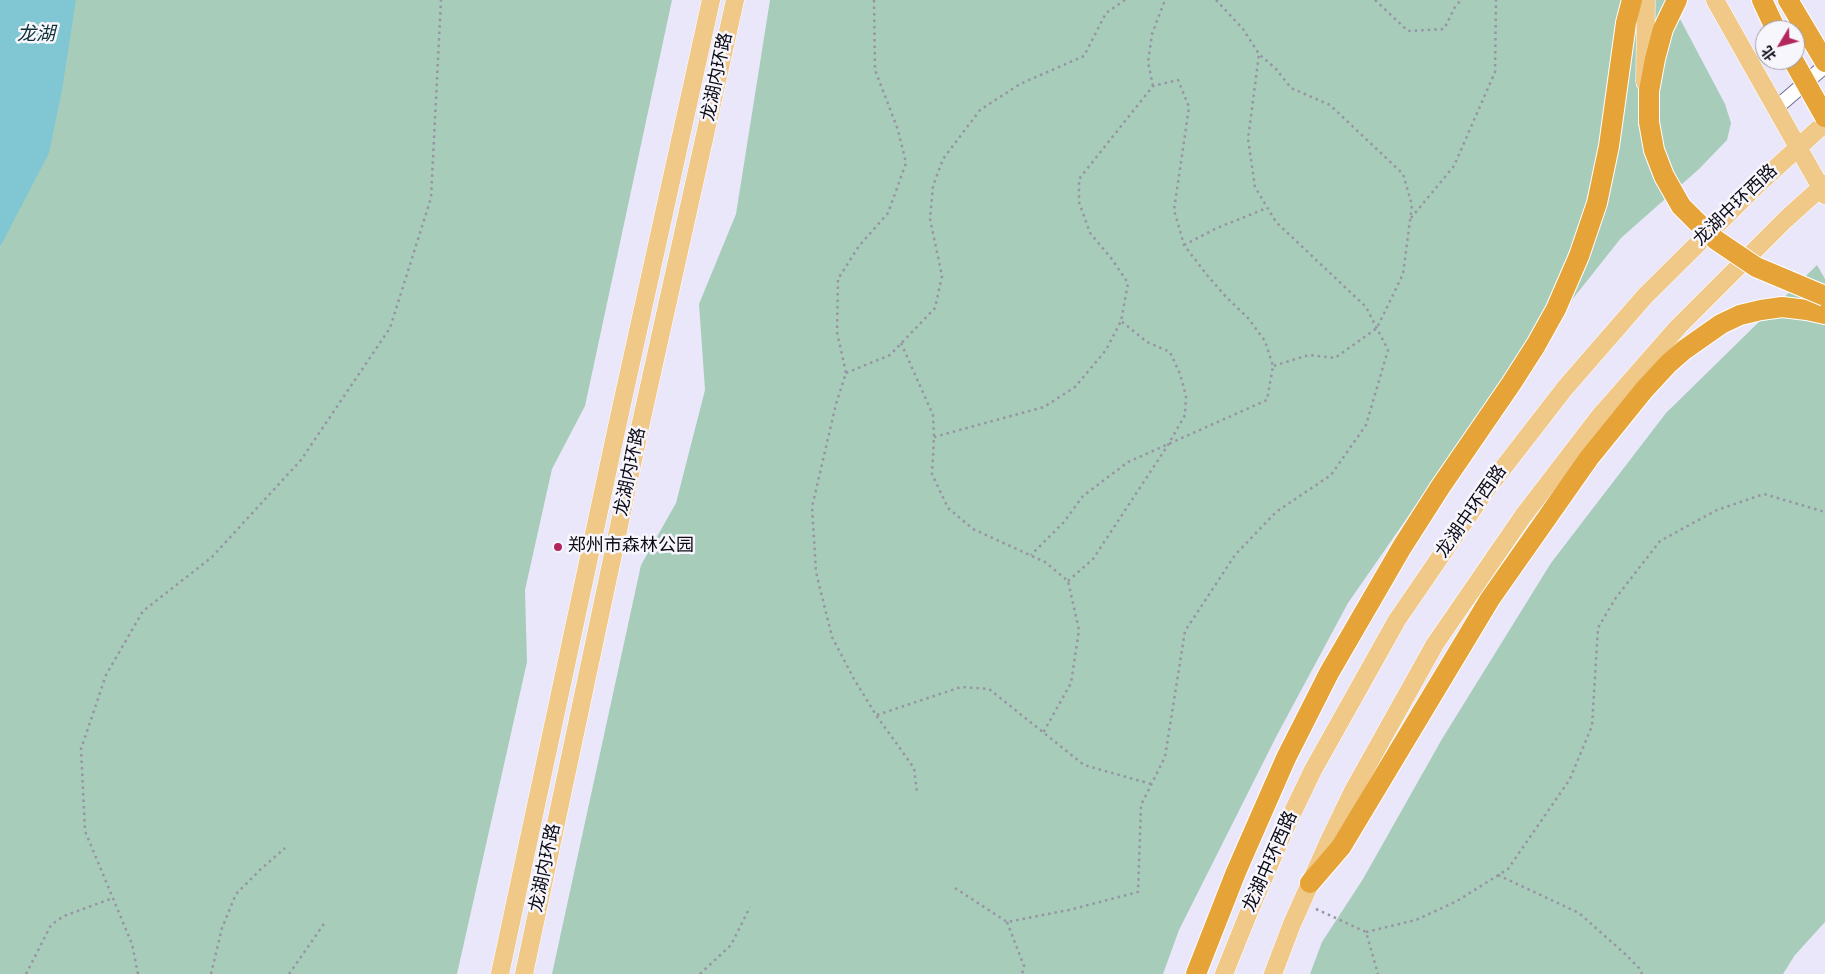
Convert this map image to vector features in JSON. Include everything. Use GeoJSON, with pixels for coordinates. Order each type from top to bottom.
{"type":"FeatureCollection","features":[{"type":"Feature","properties":{"kind":"highway"},"geometry":{"type":"LineString","coordinates":[[1196,974],[1236,872],[1282,767],[1329,673],[1402,547],[1536,345],[1556,309],[1579,256],[1597,203],[1608,146],[1626,23],[1632,0]]}},
{"type":"Feature","properties":{"kind":"highway"},"geometry":{"type":"LineString","coordinates":[[1677,0],[1663,29],[1649,91],[1649,122],[1654,150],[1664,176],[1681,206],[1716,240],[1756,267],[1825,296]]}},
{"type":"Feature","properties":{"kind":"highway"},"geometry":{"type":"LineString","coordinates":[[1762,0],[1771,20]]}},
{"type":"Feature","properties":{"kind":"highway"},"geometry":{"type":"LineString","coordinates":[[1788,0],[1825,64]]}},
{"type":"Feature","properties":{"kind":"highway"},"geometry":{"type":"LineString","coordinates":[[1799,70],[1825,118]]}},
{"type":"Feature","properties":{"kind":"highway"},"geometry":{"type":"LineString","coordinates":[[1310,883],[1341,847],[1490,599],[1589,458],[1644,390],[1668,364],[1721,324],[1740,316],[1782,307],[1825,314]]}},
{"type":"Feature","properties":{"kind":"main road","name":"龙湖内环路"},"geometry":{"type":"LineString","coordinates":[[500,974],[711,0]]}},
{"type":"Feature","properties":{"kind":"main road","name":"龙湖内环路"},"geometry":{"type":"LineString","coordinates":[[524,974],[638,437],[735,0]]}},
{"type":"Feature","properties":{"kind":"main road"},"geometry":{"type":"LineString","coordinates":[[1646,0],[1644,103],[1649,122]]}},
{"type":"Feature","properties":{"kind":"main road"},"geometry":{"type":"LineString","coordinates":[[1273,974],[1301,903],[1353,792],[1435,644],[1523,516],[1599,417],[1678,327],[1746,258],[1824,189],[1798,148],[1715,0]]}},
{"type":"Feature","properties":{"kind":"main road","name":"龙湖中环西路"},"geometry":{"type":"LineString","coordinates":[[1224,974],[1254,898],[1313,770],[1397,620],[1486,490],[1564,388],[1645,296],[1722,219],[1825,123]]}},
{"type":"Feature","properties":{"kind":"street"},"geometry":{"type":"LineString","coordinates":[[1776,108],[1825,64]]}},
{"type":"Feature","properties":{"kind":"path"},"geometry":{"type":"LineString","coordinates":[[138,974],[132,944],[86,831],[81,749],[106,676],[143,612],[212,557],[301,460],[390,328],[431,198],[441,0]]}},
{"type":"Feature","properties":{"kind":"path"},"geometry":{"type":"LineString","coordinates":[[874,0],[875,70],[898,130],[906,163],[888,213],[860,246],[838,278],[838,332],[846,373],[836,404],[812,507],[816,572],[832,637],[876,715],[914,768],[917,792]]}},
{"type":"Feature","properties":{"kind":"path"},"geometry":{"type":"LineString","coordinates":[[846,373],[890,355],[935,308],[942,276],[930,219],[933,186],[943,160],[980,110],[1020,84],[1084,56],[1106,14],[1125,0]]}},
{"type":"Feature","properties":{"kind":"path"},"geometry":{"type":"LineString","coordinates":[[1153,86],[1148,62],[1152,34],[1164,0]]}},
{"type":"Feature","properties":{"kind":"path"},"geometry":{"type":"LineString","coordinates":[[1216,0],[1243,29],[1259,54],[1276,69],[1292,88],[1330,105],[1403,174],[1412,205],[1402,274],[1377,328],[1335,358],[1309,355],[1273,366]]}},
{"type":"Feature","properties":{"kind":"path"},"geometry":{"type":"LineString","coordinates":[[1375,0],[1408,31],[1444,29],[1455,7],[1461,0]]}},
{"type":"Feature","properties":{"kind":"path"},"geometry":{"type":"LineString","coordinates":[[1410,219],[1454,166],[1495,72],[1496,0]]}},
{"type":"Feature","properties":{"kind":"path"},"geometry":{"type":"LineString","coordinates":[[1006,922],[1069,910],[1138,892],[1140,804],[1165,756],[1185,631],[1235,555],[1276,512],[1331,475],[1366,425],[1388,350],[1366,307],[1276,222],[1254,187],[1248,139],[1259,54]]}},
{"type":"Feature","properties":{"kind":"path"},"geometry":{"type":"LineString","coordinates":[[934,436],[1044,407],[1075,387],[1106,350],[1121,321],[1128,284],[1111,258],[1090,233],[1078,202],[1078,179],[1153,86],[1178,80],[1189,107],[1174,210],[1184,245],[1207,276],[1248,318],[1265,341],[1273,366],[1267,400],[1128,462],[1082,496],[1064,522],[1031,555]]}},
{"type":"Feature","properties":{"kind":"path"},"geometry":{"type":"LineString","coordinates":[[1184,245],[1217,228],[1267,208]]}},
{"type":"Feature","properties":{"kind":"path"},"geometry":{"type":"LineString","coordinates":[[1068,581],[1093,559],[1168,445],[1185,415],[1186,396],[1180,374],[1170,352],[1147,342],[1121,321]]}},
{"type":"Feature","properties":{"kind":"path"},"geometry":{"type":"LineString","coordinates":[[901,343],[933,416],[932,474],[948,508],[973,529],[1045,562],[1068,581],[1079,630],[1071,683],[1043,734]]}},
{"type":"Feature","properties":{"kind":"path"},"geometry":{"type":"LineString","coordinates":[[1301,903],[1366,932],[1416,920],[1457,901],[1508,869],[1570,779],[1592,726],[1598,628],[1615,599],[1660,542],[1717,510],[1764,494],[1825,512]]}},
{"type":"Feature","properties":{"kind":"path"},"geometry":{"type":"LineString","coordinates":[[876,715],[961,687],[990,689],[1043,734],[1084,765],[1151,784]]}},
{"type":"Feature","properties":{"kind":"path"},"geometry":{"type":"LineString","coordinates":[[211,974],[222,928],[236,894],[285,848]]}},
{"type":"Feature","properties":{"kind":"path"},"geometry":{"type":"LineString","coordinates":[[1498,875],[1579,913],[1624,953],[1640,969],[1642,974]]}},
{"type":"Feature","properties":{"kind":"path"},"geometry":{"type":"LineString","coordinates":[[955,888],[1006,922],[1024,966],[1022,974]]}},
{"type":"Feature","properties":{"kind":"path"},"geometry":{"type":"LineString","coordinates":[[26,974],[51,925],[64,916],[113,898]]}},
{"type":"Feature","properties":{"kind":"path"},"geometry":{"type":"LineString","coordinates":[[700,974],[730,945],[750,906]]}},
{"type":"Feature","properties":{"kind":"path"},"geometry":{"type":"LineString","coordinates":[[289,974],[326,921]]}},
{"type":"Feature","properties":{"kind":"path"},"geometry":{"type":"LineString","coordinates":[[1366,932],[1378,974]]}},
{"type":"Feature","properties":{"kind":"green space"},"geometry":{"type":"Polygon","coordinates":[[[0,0],[672,0],[585,406],[552,469],[525,590],[527,662],[457,974],[0,974],[0,0]]]}},
{"type":"Feature","properties":{"kind":"green space"},"geometry":{"type":"Polygon","coordinates":[[[770,0],[1670,0],[1725,104],[1731,123],[1727,140],[1699,169],[1621,238],[1464,436],[1348,603],[1276,737],[1179,930],[1163,974],[552,974],[641,565],[676,503],[705,390],[699,304],[736,214],[770,0]]]}},
{"type":"Feature","properties":{"kind":"green space"},"geometry":{"type":"Polygon","coordinates":[[[1817,265],[1825,279],[1825,922],[1795,955],[1783,974],[1310,974],[1322,942],[1363,879],[1442,739],[1551,563],[1666,413],[1817,265]]]}},
{"type":"Feature","properties":{"kind":"water","name":"龙湖"},"geometry":{"type":"Polygon","coordinates":[[[0,0],[76,0],[62,90],[49,153],[0,247],[0,0]]]}},
{"type":"Feature","properties":{"kind":"place","name":"郑州市森林公园"},"geometry":{"type":"Point","coordinates":[558,547]}}]}
